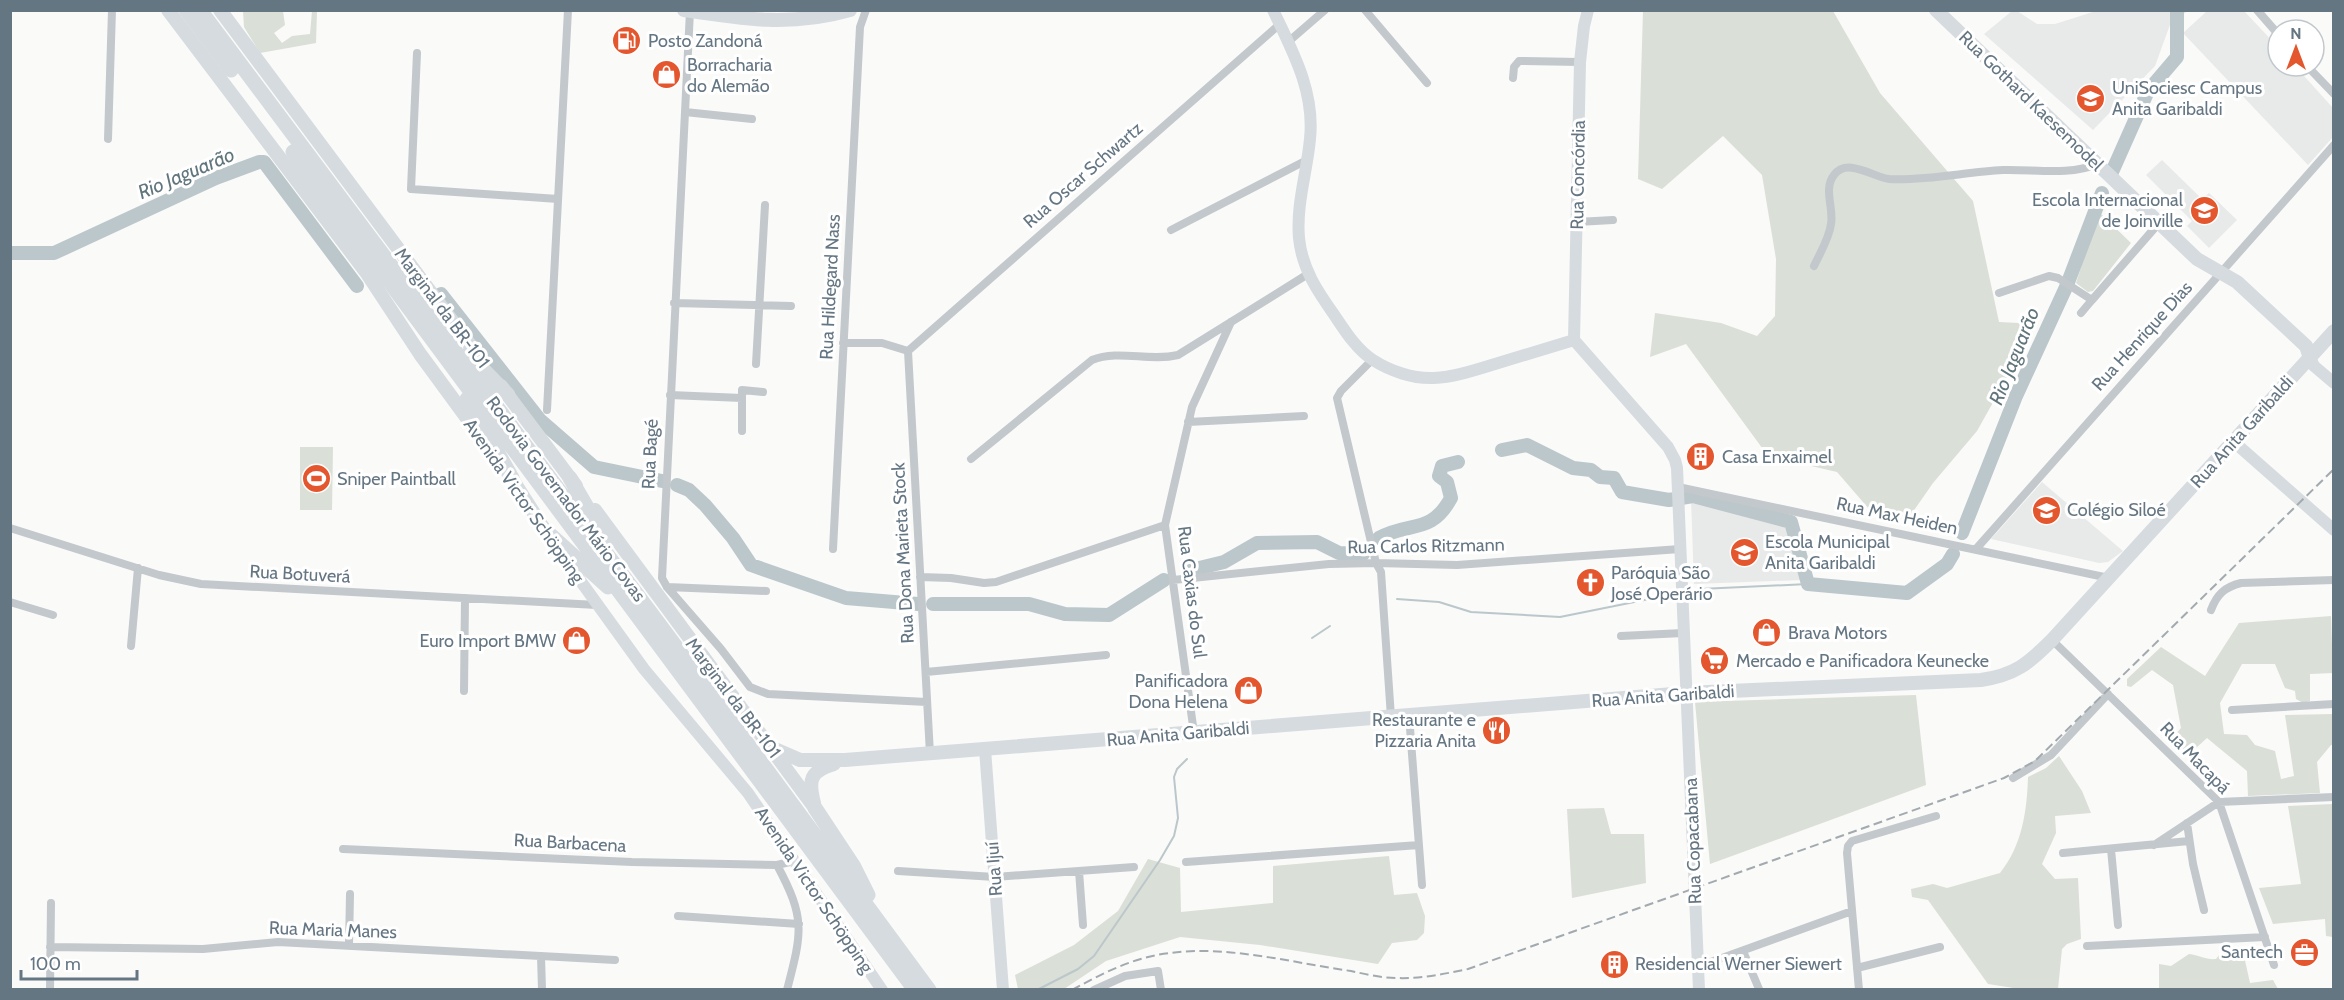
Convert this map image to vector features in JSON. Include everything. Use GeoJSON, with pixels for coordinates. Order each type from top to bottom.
{"type":"FeatureCollection","features":[{"type":"Feature","properties":{"kind":"highway","name":"Rodovia Governador Mário Covas"},"geometry":{"type":"LineString","coordinates":[[180,12],[426,312],[915,990]]}},
{"type":"Feature","properties":{"kind":"highway","name":"Rodovia Governador Mário Covas"},"geometry":{"type":"LineString","coordinates":[[180,12],[637,605],[929,990]]}},
{"type":"Feature","properties":{"kind":"highway"},"geometry":{"type":"LineString","coordinates":[[426,312],[508,395]]}},
{"type":"Feature","properties":{"kind":"highway"},"geometry":{"type":"LineString","coordinates":[[434,342],[512,478]]}},
{"type":"Feature","properties":{"kind":"highway"},"geometry":{"type":"LineString","coordinates":[[570,478],[637,605]]}},
{"type":"Feature","properties":{"kind":"highway"},"geometry":{"type":"LineString","coordinates":[[544,529],[637,605]]}},
{"type":"Feature","properties":{"kind":"highway"},"geometry":{"type":"LineString","coordinates":[[815,808],[854,867],[885,930]]}},
{"type":"Feature","properties":{"kind":"main road","name":"Marginal da BR-101"},"geometry":{"type":"LineString","coordinates":[[220,10],[815,808]]}},
{"type":"Feature","properties":{"kind":"main road"},"geometry":{"type":"LineString","coordinates":[[234,10],[241,35],[259,64]]}},
{"type":"Feature","properties":{"kind":"main road"},"geometry":{"type":"LineString","coordinates":[[687,11],[747,20],[784,21],[819,18],[850,11]]}},
{"type":"Feature","properties":{"kind":"main road","name":"Avenida Victor Schöpping"},"geometry":{"type":"LineString","coordinates":[[180,12],[366,272],[420,354],[512,478],[544,529]]}},
{"type":"Feature","properties":{"kind":"main road","name":"Rua Gothard Kaesemodel"},"geometry":{"type":"LineString","coordinates":[[1942,12],[2197,259],[2237,282],[2306,346],[2310,358]]}},
{"type":"Feature","properties":{"kind":"main road","name":"Rua Anita Garibaldi"},"geometry":{"type":"LineString","coordinates":[[770,747],[800,760],[845,760],[1686,693],[1981,680],[2011,673],[2024,667],[2052,640],[2333,332]]}},
{"type":"Feature","properties":{"kind":"main road","name":"Rua Anita Garibaldi"},"geometry":{"type":"LineString","coordinates":[[815,808],[810,790],[813,774],[821,768],[845,760]]}},
{"type":"Feature","properties":{"kind":"street"},"geometry":{"type":"LineString","coordinates":[[108,139],[112,10]]}},
{"type":"Feature","properties":{"kind":"street"},"geometry":{"type":"LineString","coordinates":[[548,410],[568,10]]}},
{"type":"Feature","properties":{"kind":"street","name":"Rua Hildegard Nass"},"geometry":{"type":"LineString","coordinates":[[833,549],[861,27],[866,10]]}},
{"type":"Feature","properties":{"kind":"street"},"geometry":{"type":"LineString","coordinates":[[1273,10],[1306,84],[1312,122],[1298,220],[1301,254],[1308,274],[1345,330],[1372,360],[1411,376],[1432,378],[1471,371],[1574,340]]}},
{"type":"Feature","properties":{"kind":"street"},"geometry":{"type":"LineString","coordinates":[[1288,42],[1325,10]]}},
{"type":"Feature","properties":{"kind":"street"},"geometry":{"type":"LineString","coordinates":[[1365,10],[1427,82]]}},
{"type":"Feature","properties":{"kind":"street","name":"Rua Concórdia"},"geometry":{"type":"LineString","coordinates":[[1574,340],[1580,62],[1588,10]]}},
{"type":"Feature","properties":{"kind":"street","name":"Rua Bagé"},"geometry":{"type":"LineString","coordinates":[[667,587],[661,572],[685,112],[687,11]]}},
{"type":"Feature","properties":{"kind":"street"},"geometry":{"type":"LineString","coordinates":[[850,11],[861,27]]}},
{"type":"Feature","properties":{"kind":"street","name":"Rua Oscar Schwartz"},"geometry":{"type":"LineString","coordinates":[[908,351],[1280,24]]}},
{"type":"Feature","properties":{"kind":"street"},"geometry":{"type":"LineString","coordinates":[[417,53],[411,189],[558,198]]}},
{"type":"Feature","properties":{"kind":"street"},"geometry":{"type":"LineString","coordinates":[[1513,78],[1514,67],[1519,61],[1580,62]]}},
{"type":"Feature","properties":{"kind":"street"},"geometry":{"type":"LineString","coordinates":[[2319,78],[2334,94]]}},
{"type":"Feature","properties":{"kind":"street"},"geometry":{"type":"LineString","coordinates":[[685,112],[752,119]]}},
{"type":"Feature","properties":{"kind":"street","name":"Rua Henrique Dias"},"geometry":{"type":"LineString","coordinates":[[1976,549],[2334,145]]}},
{"type":"Feature","properties":{"kind":"street"},"geometry":{"type":"LineString","coordinates":[[1171,230],[1307,160]]}},
{"type":"Feature","properties":{"kind":"street"},"geometry":{"type":"LineString","coordinates":[[1814,266],[1831,224],[1830,183],[1833,175],[1844,168],[1895,179],[1953,176],[2001,170],[2077,171],[2098,164]]}},
{"type":"Feature","properties":{"kind":"street"},"geometry":{"type":"LineString","coordinates":[[756,364],[765,205]]}},
{"type":"Feature","properties":{"kind":"street"},"geometry":{"type":"LineString","coordinates":[[1577,222],[1613,220]]}},
{"type":"Feature","properties":{"kind":"street"},"geometry":{"type":"LineString","coordinates":[[2081,313],[2159,223]]}},
{"type":"Feature","properties":{"kind":"street"},"geometry":{"type":"LineString","coordinates":[[971,459],[1092,360],[1102,356],[1159,358],[1178,355],[1308,274]]}},
{"type":"Feature","properties":{"kind":"street"},"geometry":{"type":"LineString","coordinates":[[2000,293],[2042,277],[2058,278],[2092,300]]}},
{"type":"Feature","properties":{"kind":"street"},"geometry":{"type":"LineString","coordinates":[[674,303],[791,306]]}},
{"type":"Feature","properties":{"kind":"street","name":"Rua Caxias do Sul"},"geometry":{"type":"LineString","coordinates":[[1194,732],[1165,525],[1188,422],[1197,394],[1231,322]]}},
{"type":"Feature","properties":{"kind":"street","name":"Rua Copacabana"},"geometry":{"type":"LineString","coordinates":[[1574,340],[1672,453],[1677,468],[1699,990]]}},
{"type":"Feature","properties":{"kind":"street"},"geometry":{"type":"LineString","coordinates":[[843,343],[882,343],[908,351]]}},
{"type":"Feature","properties":{"kind":"street","name":"Rua Dona Marieta Stock"},"geometry":{"type":"LineString","coordinates":[[908,351],[930,754]]}},
{"type":"Feature","properties":{"kind":"street"},"geometry":{"type":"LineString","coordinates":[[2310,358],[2314,366],[2334,383]]}},
{"type":"Feature","properties":{"kind":"street"},"geometry":{"type":"LineString","coordinates":[[1372,360],[1341,391],[1337,398],[1376,562],[1381,572],[1391,717]]}},
{"type":"Feature","properties":{"kind":"street"},"geometry":{"type":"LineString","coordinates":[[742,431],[742,390],[763,392]]}},
{"type":"Feature","properties":{"kind":"street"},"geometry":{"type":"LineString","coordinates":[[670,395],[742,398]]}},
{"type":"Feature","properties":{"kind":"street"},"geometry":{"type":"LineString","coordinates":[[1188,422],[1304,416]]}},
{"type":"Feature","properties":{"kind":"street"},"geometry":{"type":"LineString","coordinates":[[2234,442],[2334,530]]}},
{"type":"Feature","properties":{"kind":"street","name":"Rua Max Heiden"},"geometry":{"type":"LineString","coordinates":[[1678,491],[1976,549],[2109,578]]}},
{"type":"Feature","properties":{"kind":"street"},"geometry":{"type":"LineString","coordinates":[[920,577],[996,582],[1165,525]]}},
{"type":"Feature","properties":{"kind":"street","name":"Rua Botuverá"},"geometry":{"type":"LineString","coordinates":[[10,528],[178,580],[219,586],[597,605]]}},
{"type":"Feature","properties":{"kind":"street","name":"Avenida Victor Schöpping"},"geometry":{"type":"LineString","coordinates":[[544,529],[644,669],[735,776],[882,990]]}},
{"type":"Feature","properties":{"kind":"street","name":"Rua Carlos Ritzmann"},"geometry":{"type":"LineString","coordinates":[[1173,580],[1314,565],[1376,562],[1480,564],[1680,549]]}},
{"type":"Feature","properties":{"kind":"street"},"geometry":{"type":"LineString","coordinates":[[131,646],[138,568]]}},
{"type":"Feature","properties":{"kind":"street"},"geometry":{"type":"LineString","coordinates":[[2211,610],[2221,592],[2241,583],[2334,580]]}},
{"type":"Feature","properties":{"kind":"street"},"geometry":{"type":"LineString","coordinates":[[667,587],[765,591]]}},
{"type":"Feature","properties":{"kind":"street"},"geometry":{"type":"LineString","coordinates":[[667,587],[721,649],[745,681],[756,691],[768,694],[927,702]]}},
{"type":"Feature","properties":{"kind":"street"},"geometry":{"type":"LineString","coordinates":[[464,691],[465,598]]}},
{"type":"Feature","properties":{"kind":"street"},"geometry":{"type":"LineString","coordinates":[[10,602],[53,615]]}},
{"type":"Feature","properties":{"kind":"street"},"geometry":{"type":"LineString","coordinates":[[1621,636],[1683,633]]}},
{"type":"Feature","properties":{"kind":"street","name":"Rua Macapá"},"geometry":{"type":"LineString","coordinates":[[2052,640],[2219,802],[2274,965]]}},
{"type":"Feature","properties":{"kind":"street"},"geometry":{"type":"LineString","coordinates":[[926,672],[1106,656]]}},
{"type":"Feature","properties":{"kind":"street"},"geometry":{"type":"LineString","coordinates":[[2013,778],[2051,755],[2108,694]]}},
{"type":"Feature","properties":{"kind":"street"},"geometry":{"type":"LineString","coordinates":[[2232,710],[2334,704]]}},
{"type":"Feature","properties":{"kind":"street"},"geometry":{"type":"LineString","coordinates":[[1408,716],[1422,885]]}},
{"type":"Feature","properties":{"kind":"street","name":"Rua Ijuí"},"geometry":{"type":"LineString","coordinates":[[985,749],[1003,990]]}},
{"type":"Feature","properties":{"kind":"street"},"geometry":{"type":"LineString","coordinates":[[2154,844],[2219,802],[2334,797]]}},
{"type":"Feature","properties":{"kind":"street"},"geometry":{"type":"LineString","coordinates":[[1859,990],[1846,853],[1848,846],[1852,841],[1936,816]]}},
{"type":"Feature","properties":{"kind":"street"},"geometry":{"type":"LineString","coordinates":[[2187,823],[2204,910]]}},
{"type":"Feature","properties":{"kind":"street"},"geometry":{"type":"LineString","coordinates":[[2063,853],[2189,841]]}},
{"type":"Feature","properties":{"kind":"street"},"geometry":{"type":"LineString","coordinates":[[1186,862],[1419,845]]}},
{"type":"Feature","properties":{"kind":"street","name":"Rua Barbacena"},"geometry":{"type":"LineString","coordinates":[[343,849],[632,862],[777,865],[795,861]]}},
{"type":"Feature","properties":{"kind":"street"},"geometry":{"type":"LineString","coordinates":[[2111,849],[2118,925]]}},
{"type":"Feature","properties":{"kind":"street"},"geometry":{"type":"LineString","coordinates":[[777,865],[795,900],[799,924],[798,946],[787,990]]}},
{"type":"Feature","properties":{"kind":"street"},"geometry":{"type":"LineString","coordinates":[[898,871],[995,877],[1134,867]]}},
{"type":"Feature","properties":{"kind":"street"},"geometry":{"type":"LineString","coordinates":[[1078,871],[1083,925]]}},
{"type":"Feature","properties":{"kind":"street"},"geometry":{"type":"LineString","coordinates":[[349,945],[350,894]]}},
{"type":"Feature","properties":{"kind":"street"},"geometry":{"type":"LineString","coordinates":[[50,990],[51,903]]}},
{"type":"Feature","properties":{"kind":"street"},"geometry":{"type":"LineString","coordinates":[[1697,967],[1852,911]]}},
{"type":"Feature","properties":{"kind":"street"},"geometry":{"type":"LineString","coordinates":[[678,916],[799,924]]}},
{"type":"Feature","properties":{"kind":"street"},"geometry":{"type":"LineString","coordinates":[[2088,946],[2265,937]]}},
{"type":"Feature","properties":{"kind":"street","name":"Rua Maria Manes"},"geometry":{"type":"LineString","coordinates":[[50,947],[203,949],[278,942],[615,960]]}},
{"type":"Feature","properties":{"kind":"street"},"geometry":{"type":"LineString","coordinates":[[1857,968],[1940,947]]}},
{"type":"Feature","properties":{"kind":"street"},"geometry":{"type":"LineString","coordinates":[[1743,951],[1759,989]]}},
{"type":"Feature","properties":{"kind":"street"},"geometry":{"type":"LineString","coordinates":[[541,956],[542,990]]}},
{"type":"Feature","properties":{"kind":"street"},"geometry":{"type":"LineString","coordinates":[[1094,990],[1125,976],[1158,970],[1161,990]]}},
{"type":"Feature","properties":{"kind":"shaded area"},"geometry":{"type":"Polygon","coordinates":[[[243,11],[283,11],[285,25],[274,33],[282,43],[292,36],[310,34],[312,11],[317,11],[316,43],[260,53],[244,27],[243,11]]]}},
{"type":"Feature","properties":{"kind":"shaded area"},"geometry":{"type":"Polygon","coordinates":[[[1643,11],[1833,11],[1880,93],[1973,201],[1999,322],[2037,324],[1977,431],[1933,483],[1910,516],[1876,517],[1837,472],[1768,456],[1686,344],[1650,357],[1655,313],[1721,323],[1757,336],[1775,316],[1776,259],[1762,175],[1723,136],[1662,189],[1638,179],[1643,11]]]}},
{"type":"Feature","properties":{"kind":"shaded area","name":"UniSociesc Campus Anita Garibaldi"},"geometry":{"type":"Polygon","coordinates":[[[2012,11],[2017,11],[2037,24],[2055,24],[2096,11],[2188,11],[2171,22],[2155,66],[2093,130],[1984,34],[2012,11]]]}},
{"type":"Feature","properties":{"kind":"shaded area"},"geometry":{"type":"Polygon","coordinates":[[[2207,11],[2244,11],[2266,34],[2266,78],[2306,78],[2333,108],[2333,137],[2308,165],[2183,33],[2207,11]]]}},
{"type":"Feature","properties":{"kind":"shaded area","name":"Escola Internacional de Joinville"},"geometry":{"type":"Polygon","coordinates":[[[2162,160],[2202,199],[2209,193],[2237,220],[2209,248],[2187,226],[2192,221],[2146,175],[2162,160]]]}},
{"type":"Feature","properties":{"kind":"shaded area"},"geometry":{"type":"Polygon","coordinates":[[[2099,212],[2131,243],[2093,291],[2088,292],[2076,283],[2099,212]]]}},
{"type":"Feature","properties":{"kind":"shaded area","name":"Sniper Paintball"},"geometry":{"type":"Polygon","coordinates":[[[300,447],[333,447],[332,510],[300,510],[300,447]]]}},
{"type":"Feature","properties":{"kind":"shaded area","name":"Colégio Siloé"},"geometry":{"type":"Polygon","coordinates":[[[2042,482],[2123,551],[2108,562],[2099,563],[1991,539],[2042,482]]]}},
{"type":"Feature","properties":{"kind":"shaded area","name":"Escola Municipal Anita Garibaldi"},"geometry":{"type":"Polygon","coordinates":[[[1691,498],[1788,524],[1803,580],[1694,584],[1691,498]]]}},
{"type":"Feature","properties":{"kind":"shaded area"},"geometry":{"type":"Polygon","coordinates":[[[2331,616],[2333,673],[2310,674],[2310,701],[2303,703],[2296,699],[2295,691],[2285,688],[2275,664],[2242,664],[2220,703],[2224,734],[2247,735],[2255,745],[2275,751],[2281,779],[2294,776],[2285,715],[2333,714],[2333,745],[2317,762],[2320,793],[2248,796],[2247,771],[2207,738],[2186,757],[2170,741],[2181,728],[2173,685],[2152,670],[2131,687],[2127,686],[2127,679],[2161,647],[2205,676],[2239,623],[2331,616]]]}},
{"type":"Feature","properties":{"kind":"shaded area"},"geometry":{"type":"Polygon","coordinates":[[[1916,695],[1926,785],[1710,864],[1695,702],[1916,695]]]}},
{"type":"Feature","properties":{"kind":"shaded area"},"geometry":{"type":"Polygon","coordinates":[[[2059,756],[2082,791],[2091,813],[2055,816],[2056,833],[2042,864],[2055,879],[2078,878],[2081,939],[2067,944],[2062,949],[2058,989],[2020,989],[1988,984],[1928,900],[1912,897],[1911,889],[1933,884],[1947,888],[2000,873],[2014,851],[2022,828],[2028,777],[2046,768],[2059,756]]]}},
{"type":"Feature","properties":{"kind":"shaded area"},"geometry":{"type":"Polygon","coordinates":[[[2333,804],[2333,937],[2326,936],[2325,919],[2273,924],[2259,888],[2301,884],[2288,806],[2333,804]]]}},
{"type":"Feature","properties":{"kind":"shaded area"},"geometry":{"type":"Polygon","coordinates":[[[1604,808],[1611,834],[1644,834],[1646,883],[1572,898],[1567,809],[1604,808]]]}},
{"type":"Feature","properties":{"kind":"shaded area"},"geometry":{"type":"Polygon","coordinates":[[[1389,856],[1394,895],[1417,893],[1425,916],[1424,933],[1417,940],[1392,943],[1378,964],[1260,945],[1180,937],[1106,961],[1064,989],[1018,989],[1015,975],[1074,945],[1118,911],[1148,859],[1180,868],[1181,912],[1273,903],[1273,866],[1389,856]]]}},
{"type":"Feature","properties":{"kind":"shaded area"},"geometry":{"type":"Polygon","coordinates":[[[2226,946],[2242,947],[2250,983],[2273,980],[2278,989],[2159,989],[2159,964],[2171,966],[2189,954],[2216,959],[2226,946]]]}},
{"type":"Feature","properties":{"kind":"waterway","name":"Rio Jaguarão"},"geometry":{"type":"LineString","coordinates":[[2112,172],[2148,91],[2177,57],[2177,10]]}},
{"type":"Feature","properties":{"kind":"waterway","name":"Rio Jaguarão"},"geometry":{"type":"LineString","coordinates":[[10,253],[54,253],[216,178],[264,162],[357,286]]}},
{"type":"Feature","properties":{"kind":"waterway","name":"Rio Jaguarão"},"geometry":{"type":"LineString","coordinates":[[1962,533],[2016,396],[2067,285],[2102,193]]}},
{"type":"Feature","properties":{"kind":"waterway","name":"Rio Jaguarão"},"geometry":{"type":"LineString","coordinates":[[441,294],[540,420],[594,467],[662,481]]}},
{"type":"Feature","properties":{"kind":"waterway","name":"Rio Jaguarão"},"geometry":{"type":"LineString","coordinates":[[1502,450],[1527,445],[1573,468],[1591,470],[1600,477],[1614,478],[1622,492],[1669,500],[1693,496],[1791,522],[1808,584],[1907,593],[1947,564],[1953,554]]}},
{"type":"Feature","properties":{"kind":"waterway","name":"Rio Jaguarão"},"geometry":{"type":"LineString","coordinates":[[1379,538],[1419,526],[1436,517],[1451,498],[1447,482],[1439,476],[1442,466],[1458,462]]}},
{"type":"Feature","properties":{"kind":"waterway","name":"Rio Jaguarão"},"geometry":{"type":"LineString","coordinates":[[677,485],[689,490],[705,505],[733,538],[751,565],[846,598],[918,604]]}},
{"type":"Feature","properties":{"kind":"waterway","name":"Rio Jaguarão"},"geometry":{"type":"LineString","coordinates":[[1191,570],[1224,562],[1257,543],[1317,542],[1339,553],[1363,554]]}},
{"type":"Feature","properties":{"kind":"waterway","name":"Rio Jaguarão"},"geometry":{"type":"LineString","coordinates":[[933,604],[1029,604],[1065,614],[1109,615],[1164,580]]}},
{"type":"Feature","properties":{"kind":"waterway"},"geometry":{"type":"LineString","coordinates":[[1700,589],[1808,584]]}},
{"type":"Feature","properties":{"kind":"waterway"},"geometry":{"type":"LineString","coordinates":[[1397,599],[1439,602],[1471,612],[1560,617],[1674,594]]}},
{"type":"Feature","properties":{"kind":"waterway"},"geometry":{"type":"LineString","coordinates":[[1312,638],[1330,626]]}},
{"type":"Feature","properties":{"kind":"waterway"},"geometry":{"type":"LineString","coordinates":[[1037,990],[1078,969],[1094,956],[1160,860],[1174,836],[1178,818],[1174,777],[1177,769],[1187,759]]}},
{"type":"Feature","properties":{"kind":"railway"},"geometry":{"type":"LineString","coordinates":[[1072,990],[1131,962],[1157,955],[1192,951],[1260,956],[1390,978],[1423,977],[1468,969],[2004,778],[2035,761],[2334,469]]}},
{"type":"Feature","properties":{"kind":"place","name":"Posto Zandoná"},"geometry":{"type":"Point","coordinates":[627,41]}},
{"type":"Feature","properties":{"kind":"place","name":"Borracharia do Alemão"},"geometry":{"type":"Point","coordinates":[666,75]}},
{"type":"Feature","properties":{"kind":"place","name":"UniSociesc Campus Anita Garibaldi"},"geometry":{"type":"Point","coordinates":[2091,98]}},
{"type":"Feature","properties":{"kind":"place","name":"Escola Internacional de Joinville"},"geometry":{"type":"Point","coordinates":[2204,210]}},
{"type":"Feature","properties":{"kind":"place","name":"Casa Enxaimel"},"geometry":{"type":"Point","coordinates":[1701,457]}},
{"type":"Feature","properties":{"kind":"place","name":"Sniper Paintball"},"geometry":{"type":"Point","coordinates":[316,479]}},
{"type":"Feature","properties":{"kind":"place","name":"Colégio Siloé"},"geometry":{"type":"Point","coordinates":[2046,510]}},
{"type":"Feature","properties":{"kind":"place","name":"Escola Municipal Anita Garibaldi"},"geometry":{"type":"Point","coordinates":[1744,552]}},
{"type":"Feature","properties":{"kind":"place","name":"Paróquia São José Operário"},"geometry":{"type":"Point","coordinates":[1590,583]}},
{"type":"Feature","properties":{"kind":"place","name":"Brava Motors"},"geometry":{"type":"Point","coordinates":[1767,633]}},
{"type":"Feature","properties":{"kind":"place","name":"Euro Import BMW"},"geometry":{"type":"Point","coordinates":[577,641]}},
{"type":"Feature","properties":{"kind":"place","name":"Mercado e Panificadora Keunecke"},"geometry":{"type":"Point","coordinates":[1715,661]}},
{"type":"Feature","properties":{"kind":"place","name":"Panificadora Dona Helena"},"geometry":{"type":"Point","coordinates":[1249,691]}},
{"type":"Feature","properties":{"kind":"place","name":"Restaurante e Pizzaria Anita"},"geometry":{"type":"Point","coordinates":[1497,730]}},
{"type":"Feature","properties":{"kind":"place","name":"Santech"},"geometry":{"type":"Point","coordinates":[2304,952]}},
{"type":"Feature","properties":{"kind":"place","name":"Residencial Werner Siewert"},"geometry":{"type":"Point","coordinates":[1614,964]}}]}
